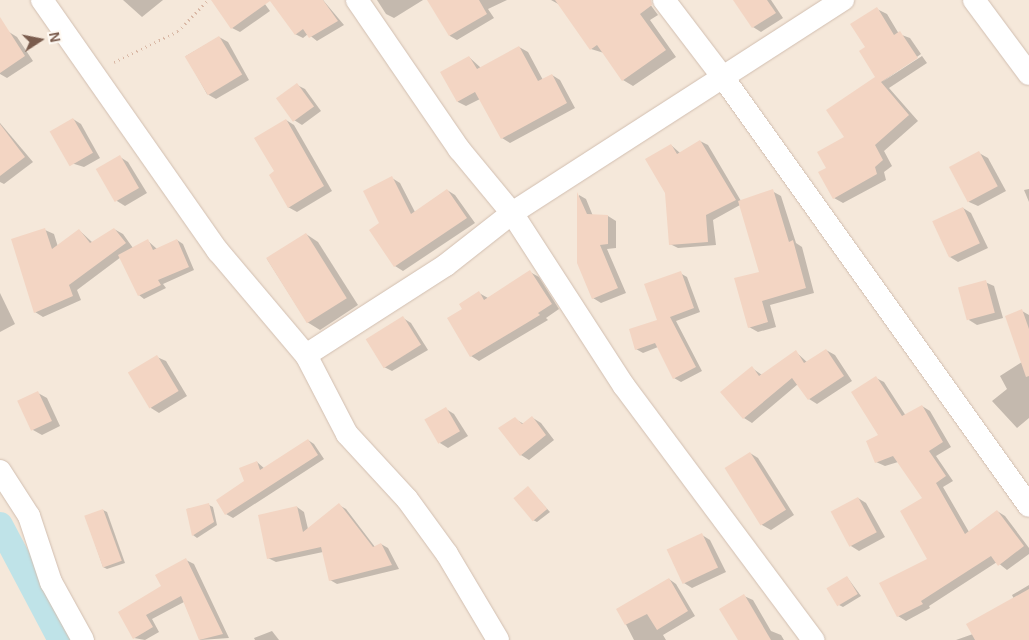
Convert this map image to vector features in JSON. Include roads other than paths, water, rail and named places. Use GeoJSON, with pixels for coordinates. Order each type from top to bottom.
{"type":"FeatureCollection","features":[{"type":"Feature","properties":{"kind":"street"},"geometry":{"type":"LineString","coordinates":[[42,0],[218,251],[306,355],[347,434],[418,514],[447,554],[498,640]]}},
{"type":"Feature","properties":{"kind":"street"},"geometry":{"type":"LineString","coordinates":[[357,0],[459,149],[512,213],[624,386],[813,640]]}},
{"type":"Feature","properties":{"kind":"street"},"geometry":{"type":"LineString","coordinates":[[664,0],[722,76],[1029,506]]}},
{"type":"Feature","properties":{"kind":"street"},"geometry":{"type":"LineString","coordinates":[[306,355],[446,265],[512,213],[722,76],[843,0]]}},
{"type":"Feature","properties":{"kind":"street"},"geometry":{"type":"LineString","coordinates":[[974,0],[1029,74]]}},
{"type":"Feature","properties":{"kind":"street"},"geometry":{"type":"LineString","coordinates":[[0,471],[29,516],[51,582],[83,640]]}},
{"type":"Feature","properties":{"kind":"waterway"},"geometry":{"type":"LineString","coordinates":[[0,525],[61,640]]}}]}
